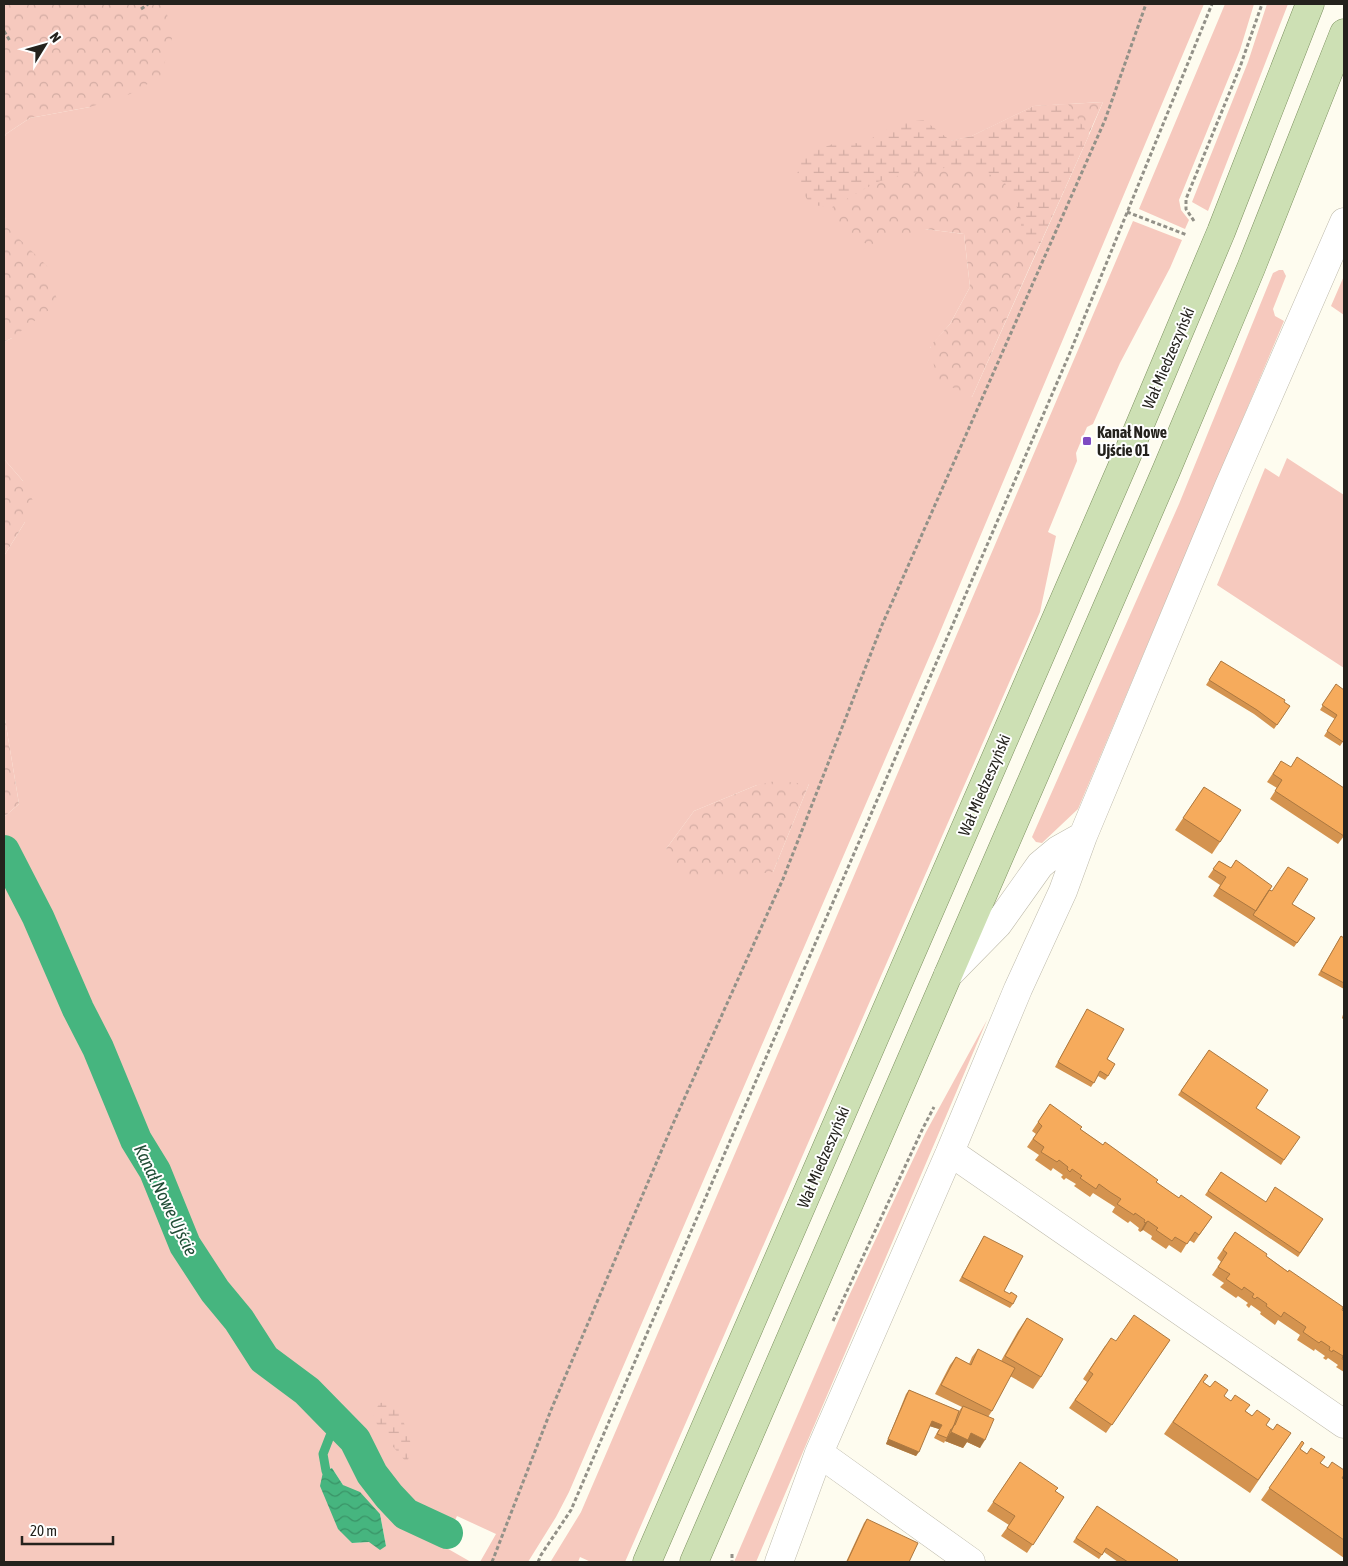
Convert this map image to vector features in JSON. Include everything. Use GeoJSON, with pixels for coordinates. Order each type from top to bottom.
{"type":"FeatureCollection","features":[{"type":"Feature","properties":{"kind":"main road","name":"Wał Miedzeszyński"},"geometry":{"type":"LineString","coordinates":[[647,1562],[1128,453],[1221,232],[1310,4]]}},
{"type":"Feature","properties":{"kind":"main road"},"geometry":{"type":"LineString","coordinates":[[694,1562],[1166,471],[1251,268],[1344,33]]}},
{"type":"Feature","properties":{"kind":"lane"},"geometry":{"type":"LineString","coordinates":[[779,1562],[819,1453],[1018,990],[1063,891],[1083,836],[1229,486],[1344,222]]}},
{"type":"Feature","properties":{"kind":"lane"},"geometry":{"type":"LineString","coordinates":[[947,976],[998,924],[1040,864],[1058,850],[1083,836]]}},
{"type":"Feature","properties":{"kind":"lane"},"geometry":{"type":"LineString","coordinates":[[950,1152],[1344,1424]]}},
{"type":"Feature","properties":{"kind":"lane"},"geometry":{"type":"LineString","coordinates":[[819,1453],[971,1562]]}},
{"type":"Feature","properties":{"kind":"path"},"geometry":{"type":"LineString","coordinates":[[141,9],[148,4]]}},
{"type":"Feature","properties":{"kind":"path"},"geometry":{"type":"LineString","coordinates":[[492,1562],[551,1410],[672,1126],[783,879],[882,625],[1105,120],[1146,4]]}},
{"type":"Feature","properties":{"kind":"path"},"geometry":{"type":"LineString","coordinates":[[538,1562],[571,1510],[1058,382],[1212,4]]}},
{"type":"Feature","properties":{"kind":"path"},"geometry":{"type":"LineString","coordinates":[[1196,223],[1186,209],[1186,199],[1240,67],[1262,4]]}},
{"type":"Feature","properties":{"kind":"path"},"geometry":{"type":"LineString","coordinates":[[4,31],[10,41]]}},
{"type":"Feature","properties":{"kind":"path"},"geometry":{"type":"LineString","coordinates":[[1127,212],[1191,236]]}},
{"type":"Feature","properties":{"kind":"path"},"geometry":{"type":"LineString","coordinates":[[831,1326],[922,1128],[937,1103]]}},
{"type":"Feature","properties":{"kind":"green space"},"geometry":{"type":"Polygon","coordinates":[[[4,4],[164,4],[173,35],[160,77],[130,94],[90,107],[30,118],[6,134],[4,138],[4,4]]]}},
{"type":"Feature","properties":{"kind":"green space"},"geometry":{"type":"Polygon","coordinates":[[[164,4],[1204,4],[937,639],[569,1492],[528,1562],[480,1562],[496,1534],[457,1516],[443,1546],[471,1562],[4,1562],[4,817],[19,804],[4,713],[4,556],[25,522],[23,481],[4,459],[4,342],[12,338],[7,228],[4,212],[4,138],[6,134],[30,118],[90,107],[164,4]],[[1103,102],[1034,106],[972,136],[889,156],[925,229],[964,234],[970,287],[950,324],[930,347],[972,397],[1089,135],[1103,102]],[[809,784],[757,785],[694,811],[666,849],[773,872],[809,784]],[[332,1468],[323,1472],[352,1543],[369,1542],[386,1546],[380,1514],[343,1485],[332,1468]]]}},
{"type":"Feature","properties":{"kind":"green space"},"geometry":{"type":"Polygon","coordinates":[[[1225,4],[1254,4],[1240,50],[1179,200],[1181,210],[1189,220],[1185,229],[1139,209],[1225,4]]]}},
{"type":"Feature","properties":{"kind":"green space"},"geometry":{"type":"Polygon","coordinates":[[[1267,4],[1288,4],[1208,211],[1192,202],[1248,62],[1267,4]]]}},
{"type":"Feature","properties":{"kind":"green space"},"geometry":{"type":"Polygon","coordinates":[[[1103,102],[972,397],[937,380],[930,346],[950,324],[970,287],[964,234],[925,229],[870,245],[837,233],[832,207],[835,186],[889,156],[972,136],[1034,106],[1103,102]]]}},
{"type":"Feature","properties":{"kind":"green space"},"geometry":{"type":"Polygon","coordinates":[[[1068,104],[1089,135],[1039,246],[1022,234],[1020,214],[1005,183],[971,164],[904,174],[877,182],[832,207],[811,205],[795,181],[803,155],[841,141],[862,144],[898,123],[924,120],[951,141],[972,136],[1034,106],[1068,104]]]}},
{"type":"Feature","properties":{"kind":"green space"},"geometry":{"type":"Polygon","coordinates":[[[4,212],[8,228],[47,266],[58,303],[4,342],[4,212]]]}},
{"type":"Feature","properties":{"kind":"green space"},"geometry":{"type":"Polygon","coordinates":[[[1133,221],[1182,240],[1170,268],[1120,363],[1093,424],[1087,427],[1076,453],[1077,461],[1048,532],[1056,536],[1040,612],[625,1562],[591,1562],[580,1557],[578,1562],[551,1561],[581,1512],[1133,221]]]}},
{"type":"Feature","properties":{"kind":"green space"},"geometry":{"type":"Polygon","coordinates":[[[1283,270],[1286,276],[1273,309],[1275,316],[1284,321],[1078,809],[1042,843],[1036,842],[1032,837],[1179,504],[1273,273],[1283,270]]]}},
{"type":"Feature","properties":{"kind":"green space"},"geometry":{"type":"Polygon","coordinates":[[[1344,276],[1344,315],[1331,306],[1344,276]]]}},
{"type":"Feature","properties":{"kind":"green space"},"geometry":{"type":"Polygon","coordinates":[[[1287,458],[1344,495],[1344,668],[1217,585],[1265,468],[1279,477],[1287,458]]]}},
{"type":"Feature","properties":{"kind":"green space"},"geometry":{"type":"Polygon","coordinates":[[[4,459],[23,481],[34,503],[25,522],[4,556],[4,459]]]}},
{"type":"Feature","properties":{"kind":"green space"},"geometry":{"type":"Polygon","coordinates":[[[4,713],[19,804],[4,817],[4,713]]]}},
{"type":"Feature","properties":{"kind":"green space"},"geometry":{"type":"Polygon","coordinates":[[[775,781],[809,784],[773,872],[688,882],[666,849],[694,811],[757,785],[775,781]]]}},
{"type":"Feature","properties":{"kind":"green space"},"geometry":{"type":"Polygon","coordinates":[[[987,1020],[756,1562],[734,1562],[848,1298],[926,1132],[987,1020]]]}},
{"type":"Feature","properties":{"kind":"green space"},"geometry":{"type":"Polygon","coordinates":[[[394,1402],[400,1411],[412,1447],[407,1463],[389,1442],[373,1418],[379,1403],[394,1402]]]}},
{"type":"Feature","properties":{"kind":"water"},"geometry":{"type":"Polygon","coordinates":[[[332,1468],[343,1485],[360,1492],[380,1514],[386,1546],[380,1550],[369,1542],[352,1543],[338,1529],[320,1486],[323,1472],[332,1468]]]}},
{"type":"Feature","properties":{"kind":"building"},"geometry":{"type":"Polygon","coordinates":[[[1221,661],[1285,700],[1284,702],[1290,706],[1277,725],[1209,680],[1221,661]]]}},
{"type":"Feature","properties":{"kind":"building"},"geometry":{"type":"Polygon","coordinates":[[[1336,684],[1344,690],[1343,742],[1327,731],[1337,715],[1322,705],[1336,684]]]}},
{"type":"Feature","properties":{"kind":"building"},"geometry":{"type":"Polygon","coordinates":[[[1297,757],[1344,788],[1344,836],[1275,791],[1282,780],[1273,774],[1281,761],[1291,767],[1297,757]]]}},
{"type":"Feature","properties":{"kind":"building"},"geometry":{"type":"Polygon","coordinates":[[[1204,787],[1241,810],[1220,842],[1183,818],[1204,787]]]}},
{"type":"Feature","properties":{"kind":"building"},"geometry":{"type":"Polygon","coordinates":[[[1236,860],[1272,886],[1256,911],[1219,888],[1226,877],[1213,869],[1219,861],[1231,868],[1236,860]]]}},
{"type":"Feature","properties":{"kind":"building"},"geometry":{"type":"Polygon","coordinates":[[[1288,867],[1308,879],[1292,904],[1315,918],[1297,943],[1253,915],[1269,890],[1272,891],[1288,867]]]}},
{"type":"Feature","properties":{"kind":"building"},"geometry":{"type":"Polygon","coordinates":[[[1341,936],[1344,938],[1344,983],[1321,971],[1341,936]]]}},
{"type":"Feature","properties":{"kind":"building"},"geometry":{"type":"Polygon","coordinates":[[[1087,1009],[1124,1029],[1107,1059],[1115,1064],[1108,1076],[1100,1071],[1094,1083],[1058,1062],[1087,1009]]]}},
{"type":"Feature","properties":{"kind":"building"},"geometry":{"type":"Polygon","coordinates":[[[1209,1050],[1268,1090],[1256,1108],[1300,1137],[1284,1160],[1181,1091],[1209,1050]]]}},
{"type":"Feature","properties":{"kind":"building"},"geometry":{"type":"Polygon","coordinates":[[[1050,1104],[1082,1127],[1080,1129],[1103,1145],[1105,1142],[1158,1180],[1156,1182],[1179,1198],[1181,1195],[1212,1217],[1199,1235],[1195,1232],[1187,1244],[1175,1237],[1172,1241],[1156,1230],[1158,1228],[1148,1221],[1145,1223],[1145,1220],[1135,1213],[1134,1215],[1117,1204],[1121,1199],[1099,1184],[1096,1189],[1080,1178],[1082,1176],[1072,1169],[1070,1172],[1067,1169],[1068,1167],[1059,1160],[1057,1162],[1041,1152],[1044,1147],[1033,1139],[1042,1126],[1038,1122],[1050,1104]]]}},
{"type":"Feature","properties":{"kind":"building"},"geometry":{"type":"Polygon","coordinates":[[[1221,1172],[1266,1202],[1275,1187],[1323,1219],[1300,1253],[1208,1191],[1221,1172]]]}},
{"type":"Feature","properties":{"kind":"building"},"geometry":{"type":"Polygon","coordinates":[[[1235,1232],[1267,1254],[1266,1256],[1288,1272],[1289,1270],[1343,1307],[1344,1360],[1342,1359],[1343,1356],[1333,1350],[1332,1352],[1329,1350],[1330,1347],[1321,1341],[1319,1343],[1303,1332],[1306,1327],[1284,1312],[1281,1317],[1257,1297],[1255,1299],[1252,1297],[1254,1294],[1244,1287],[1242,1290],[1226,1279],[1230,1274],[1218,1267],[1227,1253],[1223,1250],[1235,1232]]]}},
{"type":"Feature","properties":{"kind":"building"},"geometry":{"type":"Polygon","coordinates":[[[984,1236],[1023,1256],[1004,1291],[1010,1294],[1011,1292],[1017,1296],[1013,1304],[962,1277],[984,1236]]]}},
{"type":"Feature","properties":{"kind":"building"},"geometry":{"type":"Polygon","coordinates":[[[1134,1315],[1170,1340],[1112,1425],[1075,1400],[1093,1374],[1089,1371],[1111,1338],[1116,1341],[1134,1315]]]}},
{"type":"Feature","properties":{"kind":"building"},"geometry":{"type":"Polygon","coordinates":[[[1027,1318],[1063,1339],[1041,1377],[1005,1356],[1027,1318]]]}},
{"type":"Feature","properties":{"kind":"building"},"geometry":{"type":"Polygon","coordinates":[[[978,1349],[1015,1368],[992,1411],[941,1385],[956,1357],[971,1365],[978,1349]]]}},
{"type":"Feature","properties":{"kind":"building"},"geometry":{"type":"Polygon","coordinates":[[[1205,1374],[1208,1376],[1203,1382],[1210,1387],[1215,1381],[1228,1390],[1224,1396],[1231,1401],[1235,1395],[1250,1405],[1245,1411],[1252,1416],[1257,1410],[1270,1419],[1266,1425],[1273,1430],[1277,1424],[1291,1433],[1258,1480],[1173,1422],[1205,1374]]]}},
{"type":"Feature","properties":{"kind":"building"},"geometry":{"type":"Polygon","coordinates":[[[909,1390],[959,1411],[947,1438],[937,1434],[942,1425],[932,1421],[919,1452],[888,1439],[909,1390]]]}},
{"type":"Feature","properties":{"kind":"building"},"geometry":{"type":"Polygon","coordinates":[[[963,1406],[994,1419],[985,1440],[971,1433],[968,1440],[951,1432],[963,1406]]]}},
{"type":"Feature","properties":{"kind":"building"},"geometry":{"type":"Polygon","coordinates":[[[1302,1441],[1304,1443],[1300,1449],[1307,1454],[1311,1448],[1325,1457],[1320,1463],[1328,1468],[1332,1462],[1344,1470],[1342,1478],[1344,1479],[1344,1540],[1269,1488],[1302,1441]]]}},
{"type":"Feature","properties":{"kind":"building"},"geometry":{"type":"Polygon","coordinates":[[[1020,1462],[1058,1488],[1055,1491],[1064,1497],[1033,1545],[1007,1528],[1015,1516],[993,1502],[1020,1462]]]}},
{"type":"Feature","properties":{"kind":"building"},"geometry":{"type":"Polygon","coordinates":[[[1097,1506],[1178,1560],[1176,1562],[1128,1562],[1106,1548],[1102,1555],[1076,1538],[1097,1506]]]}},
{"type":"Feature","properties":{"kind":"building"},"geometry":{"type":"Polygon","coordinates":[[[867,1519],[918,1543],[909,1562],[847,1562],[867,1519]]]}},
{"type":"Feature","properties":{"kind":"waterway","name":"Kanał Nowe Ujście"},"geometry":{"type":"LineString","coordinates":[[4,851],[38,917],[78,1009],[98,1048],[136,1140],[155,1171],[185,1245],[215,1291],[239,1320],[264,1359],[307,1391],[355,1440],[372,1474],[406,1514],[447,1533]]}},
{"type":"Feature","properties":{"kind":"waterway"},"geometry":{"type":"LineString","coordinates":[[326,1471],[323,1454],[337,1422]]}},
{"type":"Feature","properties":{"kind":"place","name":"Kanał Nowe Ujście 01"},"geometry":{"type":"Point","coordinates":[1087,441]}}]}
